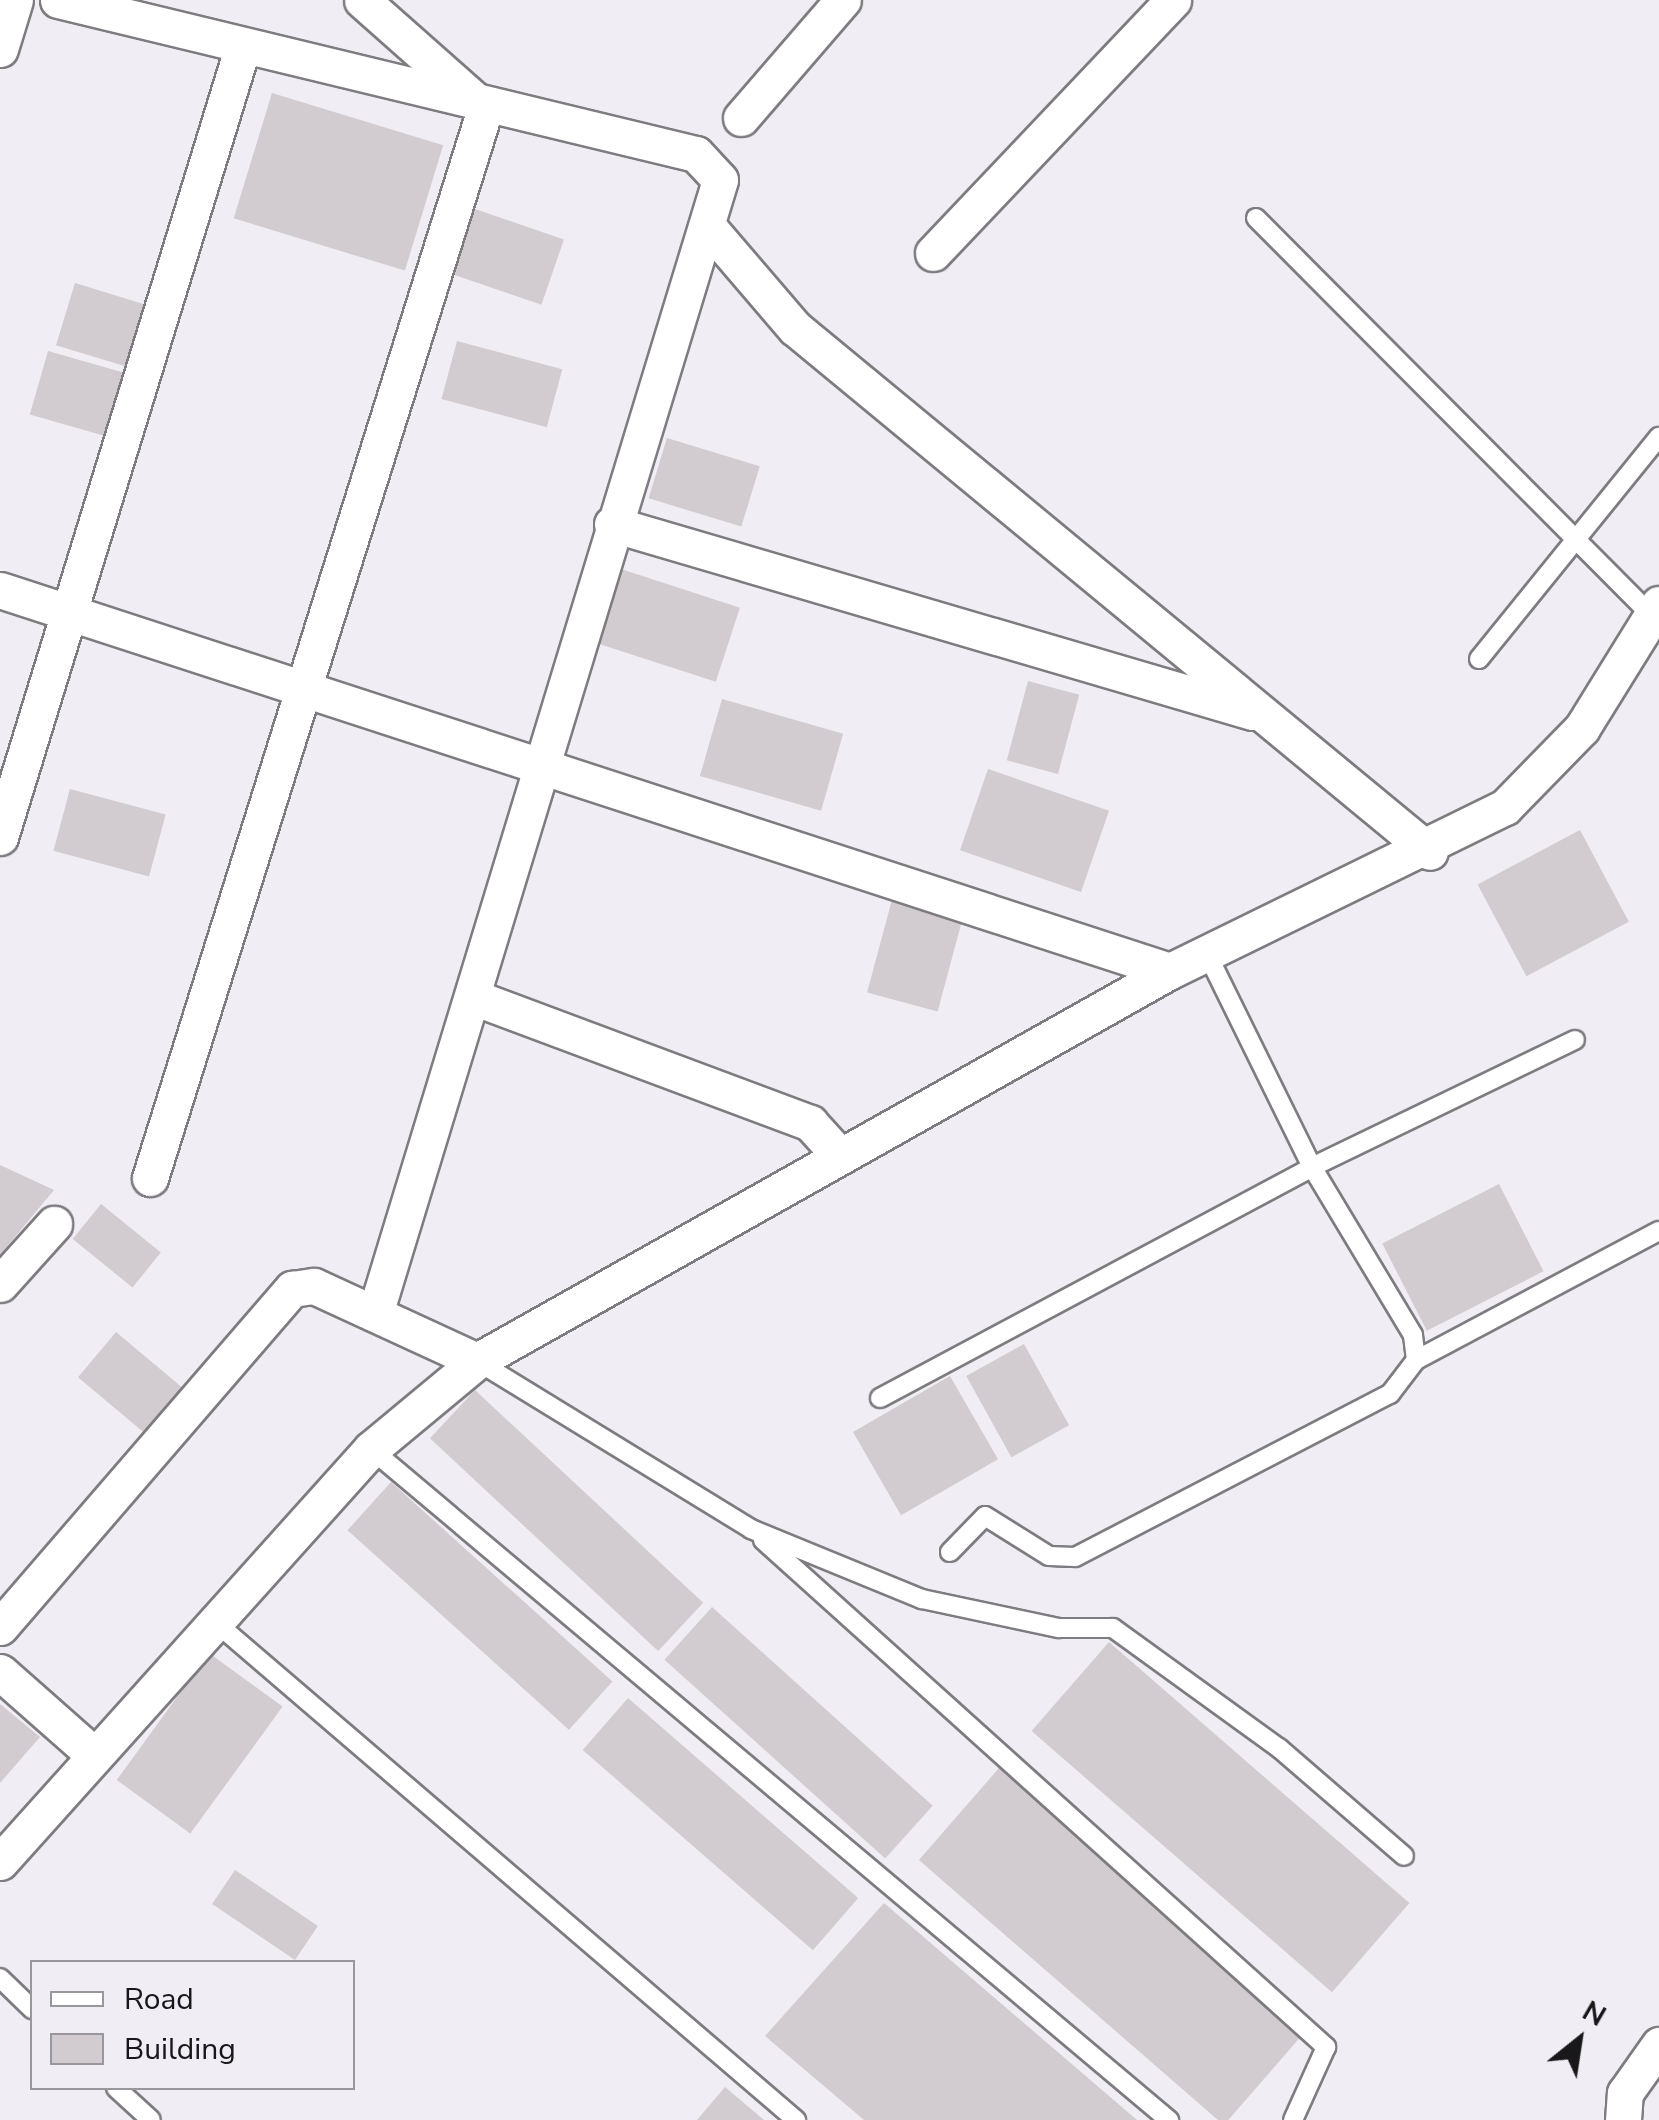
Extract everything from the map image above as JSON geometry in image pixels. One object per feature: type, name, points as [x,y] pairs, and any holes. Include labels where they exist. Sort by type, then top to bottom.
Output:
[{"type":"street","points":[[0,49],[14,0]]},
{"type":"street","points":[[58,0],[485,109],[696,154],[720,180],[710,229],[612,524],[544,767],[375,1314]]},
{"type":"street","points":[[362,0],[485,109]]},
{"type":"street","points":[[740,118],[842,0]]},
{"type":"street","points":[[933,253],[1172,0]]},
{"type":"street","points":[[0,837],[74,615],[242,49]]},
{"type":"street","points":[[150,1178],[310,689],[485,109]]},
{"type":"street","points":[[710,229],[795,328],[1430,852]]},
{"type":"street","points":[[612,524],[1267,716]]},
{"type":"street","points":[[0,590],[1170,971]]},
{"type":"street","points":[[0,1862],[92,1753],[371,1448],[477,1361],[1170,971],[1430,852],[1505,807],[1582,728],[1656,610]]},
{"type":"street","points":[[473,997],[810,1122],[840,1156]]},
{"type":"street","points":[[0,1284],[54,1224]]},
{"type":"street","points":[[0,1627],[277,1297],[314,1286],[477,1361]]},
{"type":"street","points":[[0,1672],[92,1753]]},
{"type":"street","points":[[1624,2120],[1625,2093],[1659,2045]]},
{"type":"lane","points":[[1256,218],[1576,540],[1656,610]]},
{"type":"lane","points":[[1480,660],[1659,437]]},
{"type":"lane","points":[[1207,954],[1312,1167],[1413,1335],[1416,1360]]},
{"type":"lane","points":[[880,1398],[1312,1167],[1574,1040]]},
{"type":"lane","points":[[950,1552],[985,1516],[1048,1556],[1075,1557],[1390,1394],[1416,1360],[1659,1230]]},
{"type":"lane","points":[[477,1361],[751,1530],[922,1600],[1059,1628],[1113,1628],[1280,1748],[1404,1856]]},
{"type":"lane","points":[[371,1448],[1169,2120]]},
{"type":"lane","points":[[751,1530],[1326,2047],[1293,2120]]},
{"type":"lane","points":[[214,1620],[796,2120]]},
{"type":"lane","points":[[0,1978],[30,2007]]},
{"type":"lane","points":[[118,2090],[151,2120]]},
{"type":"building","points":[[272,93],[443,145],[405,271],[234,218]]},
{"type":"building","points":[[475,209],[564,240],[541,305],[453,274]]},
{"type":"building","points":[[75,283],[152,307],[133,369],[56,345]]},
{"type":"building","points":[[457,341],[562,369],[547,427],[441,399]]},
{"type":"building","points":[[48,351],[135,376],[117,440],[30,414]]},
{"type":"building","points":[[667,438],[760,466],[741,527],[649,498]]},
{"type":"building","points":[[621,569],[740,608],[716,682],[597,643]]},
{"type":"building","points":[[1028,681],[1079,695],[1058,774],[1007,760]]},
{"type":"building","points":[[722,699],[843,734],[821,811],[700,776]]},
{"type":"building","points":[[988,769],[1109,811],[1081,892],[960,850]]},
{"type":"building","points":[[70,789],[166,815],[149,876],[53,851]]},
{"type":"building","points":[[1580,830],[1629,922],[1526,976],[1478,884]]},
{"type":"building","points":[[893,896],[964,915],[938,1011],[867,993]]},
{"type":"building","points":[[0,1165],[54,1190],[0,1255]]},
{"type":"building","points":[[1499,1184],[1543,1271],[1427,1331],[1382,1243]]},
{"type":"building","points":[[101,1204],[161,1252],[133,1287],[73,1239]]},
{"type":"building","points":[[116,1332],[182,1387],[144,1432],[78,1377]]},
{"type":"building","points":[[1024,1344],[1069,1425],[1011,1457],[966,1376]]},
{"type":"building","points":[[950,1376],[998,1459],[901,1515],[853,1432]]},
{"type":"building","points":[[475,1390],[703,1603],[658,1651],[430,1438]]},
{"type":"building","points":[[391,1482],[612,1681],[569,1730],[348,1530]]},
{"type":"building","points":[[712,1607],[933,1806],[885,1858],[664,1660]]},
{"type":"building","points":[[1109,1642],[1409,1903],[1332,1992],[1032,1731]]},
{"type":"building","points":[[209,1653],[283,1706],[190,1834],[117,1780]]},
{"type":"building","points":[[628,1698],[858,1898],[813,1950],[583,1750]]},
{"type":"building","points":[[0,1704],[40,1737],[0,1783]]},
{"type":"building","points":[[999,1768],[1304,2033],[1228,2120],[1218,2120],[919,1860]]},
{"type":"building","points":[[235,1870],[318,1926],[295,1960],[212,1904]]},
{"type":"building","points":[[884,1903],[1137,2120],[864,2120],[765,2036]]},
{"type":"building","points":[[725,2087],[764,2120],[697,2120]]}]
